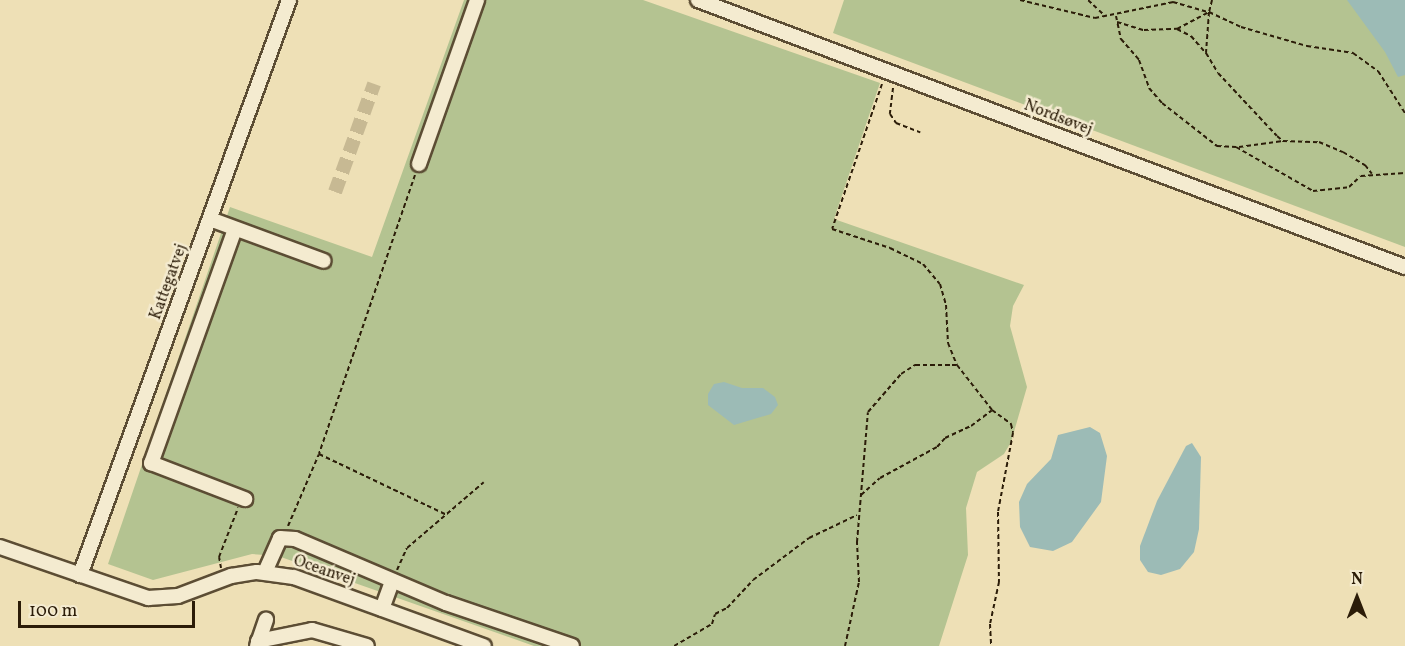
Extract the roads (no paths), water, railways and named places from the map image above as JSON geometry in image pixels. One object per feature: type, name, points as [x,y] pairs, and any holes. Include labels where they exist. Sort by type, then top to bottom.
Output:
[{"type":"street","name":"Kattegatvej","points":[[80,575],[290,0]]},
{"type":"street","points":[[419,164],[477,0]]},
{"type":"street","name":"Nordsøvej","points":[[698,0],[1405,267]]},
{"type":"street","points":[[210,219],[324,261]]},
{"type":"street","points":[[235,229],[151,463],[244,498]]},
{"type":"street","points":[[265,573],[274,547],[285,537],[392,581],[572,646]]},
{"type":"street","name":"Oceanvej","points":[[0,547],[148,598],[178,596],[224,579],[265,573],[294,577],[484,646]]},
{"type":"street","points":[[382,609],[392,581]]},
{"type":"street","points":[[257,644],[266,620]]},
{"type":"street","points":[[257,644],[312,630],[367,646]]},
{"type":"water","points":[[1347,0],[1405,0],[1405,75],[1398,77],[1385,52]]},
{"type":"water","points":[[724,382],[742,388],[763,388],[775,397],[778,405],[771,414],[734,425],[708,405],[708,394],[714,384]]},
{"type":"water","points":[[1090,427],[1100,433],[1107,456],[1101,502],[1072,542],[1053,551],[1030,547],[1020,527],[1019,502],[1027,484],[1051,459],[1058,435]]},
{"type":"water","points":[[1192,443],[1201,457],[1199,529],[1194,552],[1180,569],[1161,575],[1148,572],[1140,560],[1140,546],[1157,501],[1186,446]]},
{"type":"tunnel","points":[[335,192],[374,84]]}]
